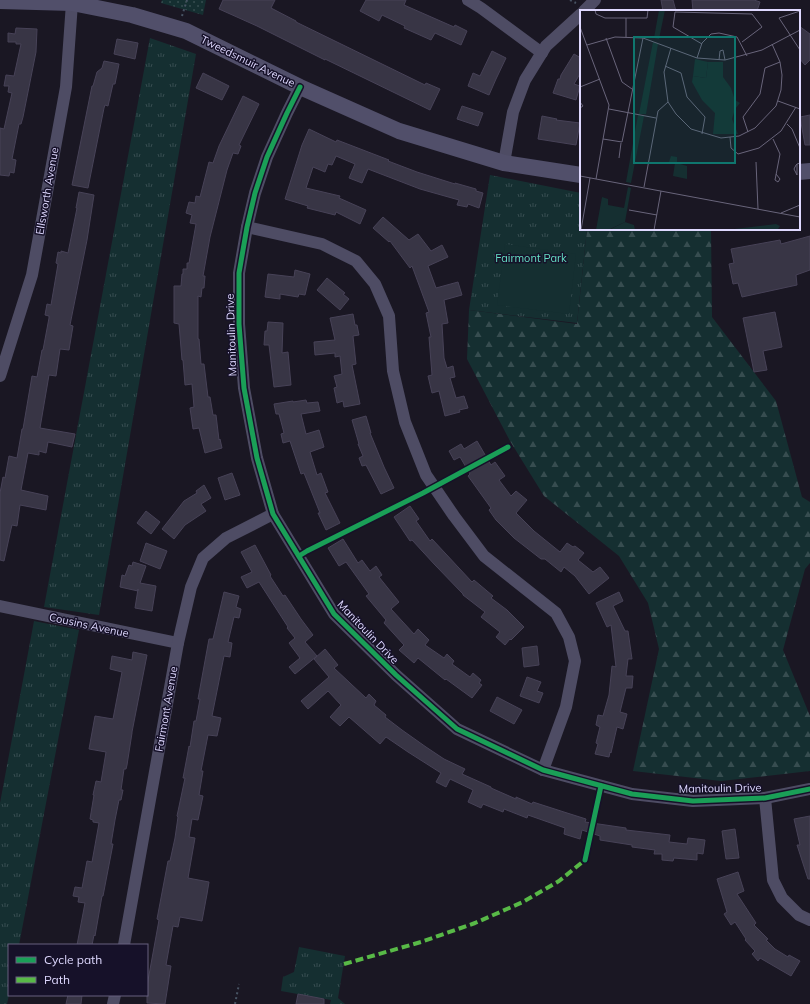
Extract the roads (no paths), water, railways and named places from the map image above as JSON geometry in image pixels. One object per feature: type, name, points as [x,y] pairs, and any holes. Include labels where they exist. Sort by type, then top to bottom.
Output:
[{"type":"street","points":[[468,0],[542,53]]},
{"type":"street","points":[[585,10],[595,0]]},
{"type":"street","name":"Tweedsmuir Avenue","points":[[0,1],[72,3],[132,15],[186,31],[300,87],[398,131],[504,163],[580,175]]},
{"type":"street","name":"Ellsworth Avenue","points":[[0,376],[32,275],[66,87],[72,3]]},
{"type":"street","points":[[504,163],[514,112],[525,80],[546,46],[580,15]]},
{"type":"street","name":"Manitoulin Drive","points":[[300,87],[267,157],[255,193],[239,273],[239,324],[244,388],[257,458],[273,514],[334,614],[396,675],[457,729],[543,770],[632,794],[693,800],[765,798],[810,789]]},
{"type":"street","points":[[800,172],[810,170]]},
{"type":"street","points":[[247,227],[322,244],[356,261],[376,284],[389,316],[393,371],[405,422],[426,475],[484,556],[556,613],[569,637],[575,662],[566,707],[543,770]]},
{"type":"street","name":"Fairmont Avenue","points":[[124,944],[178,643],[191,587],[203,558],[226,538],[273,514]]},
{"type":"street","name":"Cousins Avenue","points":[[0,606],[178,643]]},
{"type":"street","points":[[765,798],[773,880],[782,898],[799,915],[810,920]]},
{"type":"park label","name":"Fairmont Park","points":[[531,258]]}]
